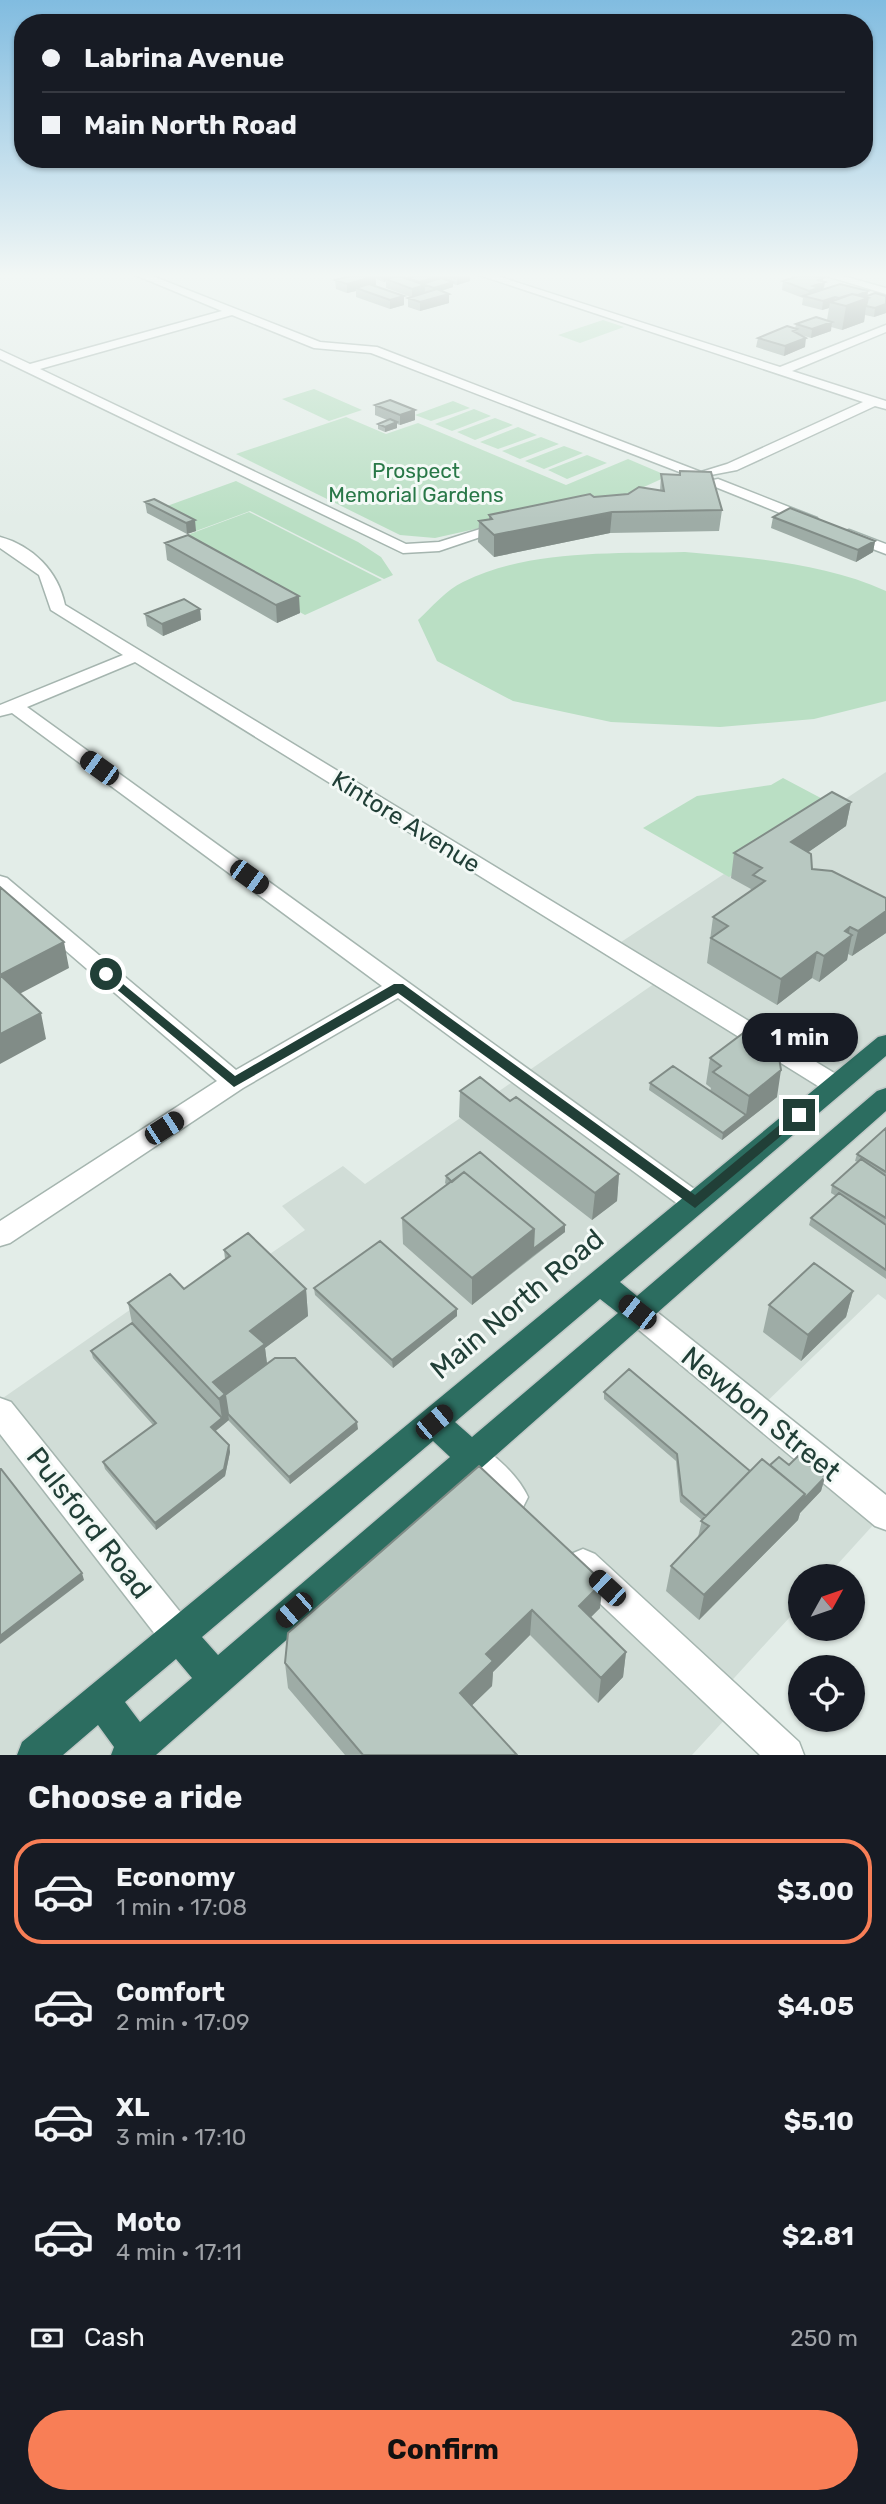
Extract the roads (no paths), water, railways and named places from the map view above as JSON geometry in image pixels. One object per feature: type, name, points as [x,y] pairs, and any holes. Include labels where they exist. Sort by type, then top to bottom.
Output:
[{"type":"highway","name":"Main North Road","points":[[34,1755],[886,1043]]},
{"type":"highway","points":[[101,1699],[136,1753],[215,1678],[886,1097]]},
{"type":"highway","points":[[599,1282],[637,1312]]},
{"type":"highway","points":[[434,1422],[472,1457]]},
{"type":"highway","points":[[177,1635],[215,1678]]},
{"type":"street","points":[[2,356],[33,367],[380,534],[403,548],[419,550],[503,528]]},
{"type":"street","points":[[33,367],[74,356]]},
{"type":"street","points":[[388,356],[651,458],[697,482],[749,496],[886,550]]},
{"type":"street","points":[[734,356],[880,403]]},
{"type":"street","points":[[781,371],[818,356]]},
{"type":"street","points":[[697,482],[880,403]]},
{"type":"street","name":"Kintore Avenue","points":[[0,542],[47,570],[55,587],[57,607],[835,1086]]},
{"type":"street","points":[[7,708],[135,656]]},
{"type":"street","points":[[7,708],[399,987],[695,1203]]},
{"type":"street","points":[[0,883],[234,1083]]},
{"type":"street","points":[[0,1235],[234,1083],[399,987]]},
{"type":"street","name":"Newbon Street","points":[[637,1312],[886,1515]]},
{"type":"street","name":"Pulsford Road","points":[[0,1411],[177,1635]]},
{"type":"street","points":[[472,1457],[530,1514]]},
{"type":"street","points":[[558,1541],[786,1755]]},
{"type":"park label","name":"Prospect Memorial Gardens","points":[[416,482]]}]
